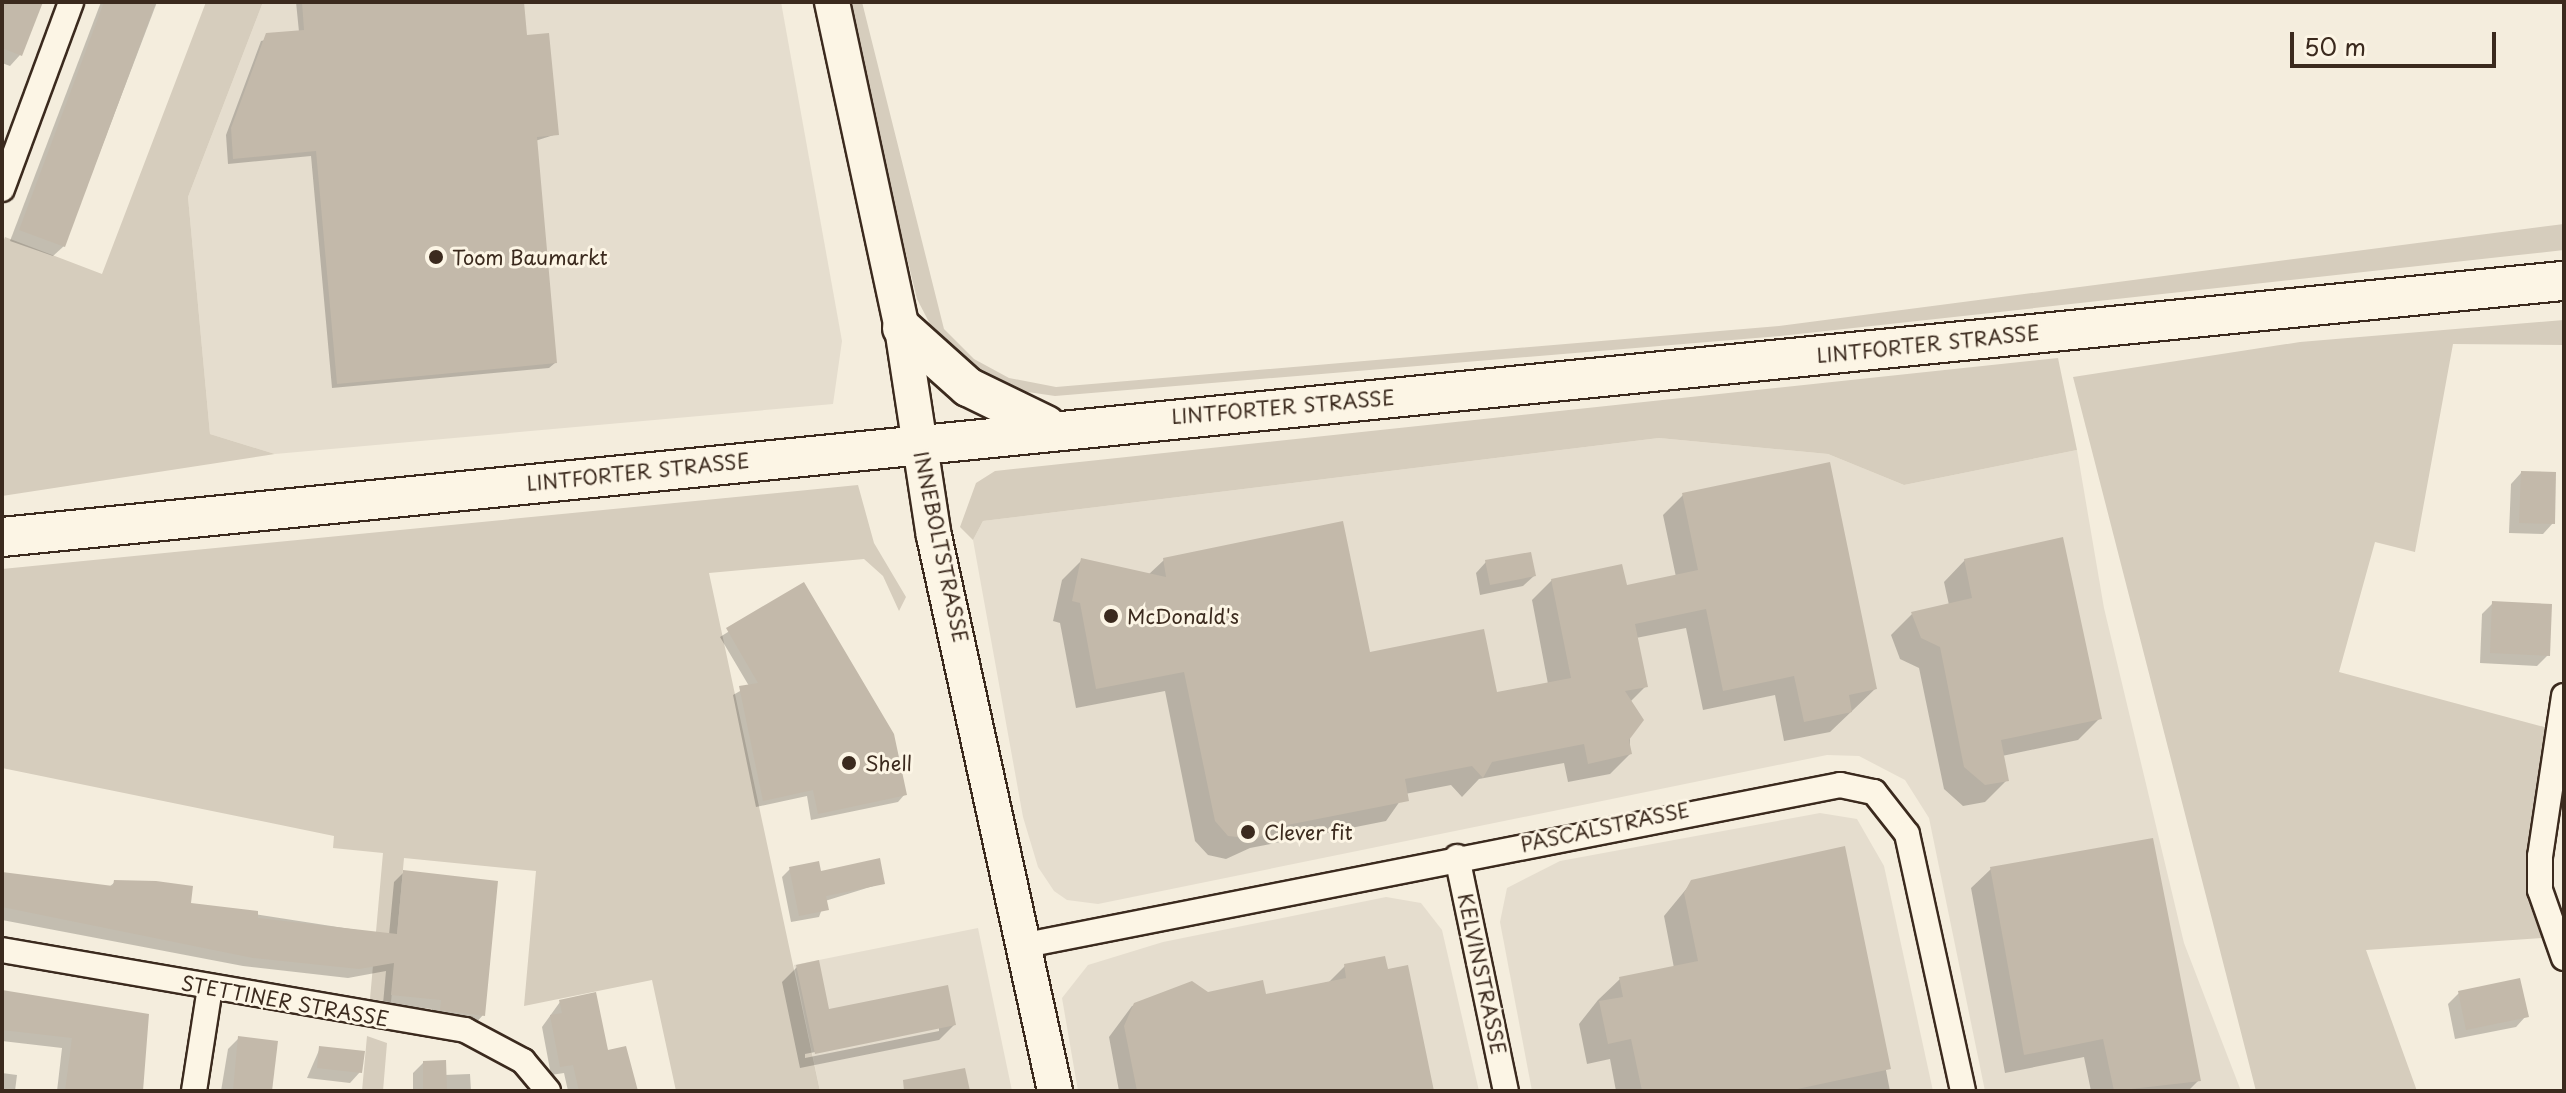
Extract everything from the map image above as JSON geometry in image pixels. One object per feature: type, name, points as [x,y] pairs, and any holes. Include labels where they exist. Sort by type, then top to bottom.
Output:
[{"type":"main road","name":"LINTFORTER STRASSE","points":[[2,537],[1052,427],[2564,281]]},
{"type":"main road","points":[[902,328],[968,387],[1052,427]]},
{"type":"street","points":[[2,189],[71,2]]},
{"type":"street","name":"INNEBOLTSTRASSE","points":[[832,2],[902,328],[919,442],[1055,1091]]},
{"type":"street","points":[[2564,696],[2540,856],[2540,890],[2564,958]]},
{"type":"street","name":"PASCALSTRASSE","points":[[1026,945],[1807,786],[1874,792],[1907,834],[1963,1091]]},
{"type":"street","name":"KELVINSTRASSE","points":[[1457,857],[1506,1091]]},
{"type":"street","name":"STETTINER STRASSE","points":[[2,950],[465,1030],[523,1061],[548,1091]]},
{"type":"street","points":[[194,1091],[210,988]]},
{"type":"shaded area","points":[[206,2],[263,2],[188,197],[210,434],[275,454],[2,496],[2,245],[5,237],[102,274]]},
{"type":"shaded area","points":[[263,2],[781,2],[842,341],[833,404],[275,454],[210,434],[188,197]]},
{"type":"shaded area","points":[[845,2],[862,2],[944,329],[974,359],[1009,378],[1056,387],[1779,326],[2564,224],[2564,250],[1780,336],[1055,396],[1008,389],[945,350],[931,326],[917,299]]},
{"type":"shaded area","points":[[2564,320],[2564,345],[2453,344],[2415,552],[2375,542],[2339,672],[2548,728],[2527,857],[2527,898],[2542,938],[2366,950],[2417,1091],[2256,1091],[2073,377],[2300,342]]},
{"type":"shaded area","points":[[2058,358],[2077,450],[1904,485],[1828,454],[1659,438],[983,521],[973,540],[960,527],[976,483],[995,471]]},
{"type":"shaded area","points":[[1659,438],[1828,454],[1904,485],[2077,450],[2104,608],[2184,943],[2241,1091],[1985,1091],[1929,818],[1905,780],[1859,756],[1827,755],[1098,904],[1067,900],[1054,891],[1038,867],[1023,817],[973,540],[983,521]]},
{"type":"shaded area","points":[[858,485],[874,543],[906,597],[899,611],[883,576],[864,559],[709,573],[820,1091],[676,1091],[652,980],[524,1006],[536,871],[404,858],[391,1002],[370,999],[383,853],[333,848],[334,836],[2,768],[2,569]]},
{"type":"shaded area","points":[[1820,813],[1857,819],[1884,866],[1933,1091],[1532,1091],[1500,922],[1507,888],[1560,861]]},
{"type":"shaded area","points":[[1386,897],[1421,903],[1442,930],[1479,1091],[1078,1091],[1062,998],[1088,965],[1163,942]]},
{"type":"shaded area","points":[[978,928],[1012,1091],[820,1091],[794,965]]},
{"type":"shaded area","points":[[367,1036],[387,1043],[383,1091],[362,1091]]},
{"type":"building","points":[[2,2],[43,2],[22,56],[2,48]]},
{"type":"building","points":[[104,2],[156,2],[65,247],[19,230]]},
{"type":"building","name":"Toom Baumarkt","points":[[302,2],[524,2],[527,35],[549,33],[559,135],[537,137],[557,363],[337,384],[316,151],[233,159],[231,128],[266,33],[304,30]]},
{"type":"building","points":[[1830,462],[1877,689],[1849,695],[1852,712],[1804,722],[1794,676],[1723,691],[1706,609],[1635,624],[1648,687],[1625,691],[1644,720],[1629,740],[1632,754],[1588,764],[1584,744],[1492,762],[1483,778],[1472,766],[1405,779],[1409,801],[1272,828],[1257,839],[1228,836],[1215,821],[1184,672],[1096,689],[1080,603],[1072,601],[1081,558],[1166,577],[1163,558],[1343,521],[1370,652],[1484,629],[1497,692],[1571,678],[1551,579],[1622,564],[1627,585],[1698,570],[1682,493]]},
{"type":"building","points":[[2521,471],[2556,472],[2555,524],[2519,523]]},
{"type":"building","points":[[2063,537],[2102,719],[2001,740],[2009,781],[1985,785],[1964,767],[1940,647],[1921,638],[1911,612],[1972,598],[1964,559]]},
{"type":"building","points":[[1531,552],[1536,576],[1490,585],[1485,560]]},
{"type":"building","points":[[804,582],[894,734],[907,795],[818,814],[813,790],[763,801],[739,686],[758,683],[726,628]]},
{"type":"building","points":[[2492,601],[2552,604],[2550,656],[2490,653]]},
{"type":"building","points":[[2153,838],[2201,1081],[2114,1091],[2103,1039],[2024,1055],[1990,867]]},
{"type":"building","points":[[1845,846],[1891,1069],[1788,1091],[1642,1091],[1631,1039],[1608,1044],[1599,1001],[1623,997],[1619,977],[1698,961],[1684,893],[1691,880]]},
{"type":"building","points":[[880,858],[885,884],[826,896],[829,910],[799,916],[789,867],[819,861],[821,871]]},
{"type":"building","points":[[403,870],[498,881],[485,1016],[440,1010],[441,1000],[391,995],[394,963],[359,969],[253,958],[2,907],[2,872],[113,886],[114,880],[156,881],[193,886],[191,903],[258,911],[258,918],[397,934]]},
{"type":"building","points":[[1385,956],[1388,969],[1408,965],[1434,1091],[1137,1091],[1124,1026],[1134,1003],[1192,981],[1208,992],[1263,980],[1266,994],[1346,978],[1344,964]]},
{"type":"building","points":[[819,960],[829,1009],[948,985],[956,1025],[815,1054],[796,965]]},
{"type":"building","points":[[2520,978],[2529,1017],[2466,1030],[2458,991]]},
{"type":"building","points":[[2,990],[149,1014],[143,1091],[65,1091],[72,1038],[2,1030]]},
{"type":"building","points":[[596,992],[608,1050],[626,1046],[638,1091],[579,1091],[573,1065],[560,1067],[550,1015],[562,1013],[559,1000]]},
{"type":"building","points":[[238,1036],[278,1041],[272,1091],[233,1091]]},
{"type":"building","points":[[319,1046],[365,1051],[362,1073],[317,1068]]},
{"type":"building","points":[[446,1060],[447,1091],[423,1091],[423,1061]]},
{"type":"building","points":[[965,1068],[970,1091],[904,1091],[903,1080]]},
{"type":"place","name":"Toom Baumarkt","points":[[436,257]]},
{"type":"place","name":"McDonald's","points":[[1111,616]]},
{"type":"place","name":"Shell","points":[[849,763]]},
{"type":"place","name":"Clever fit","points":[[1248,832]]}]
